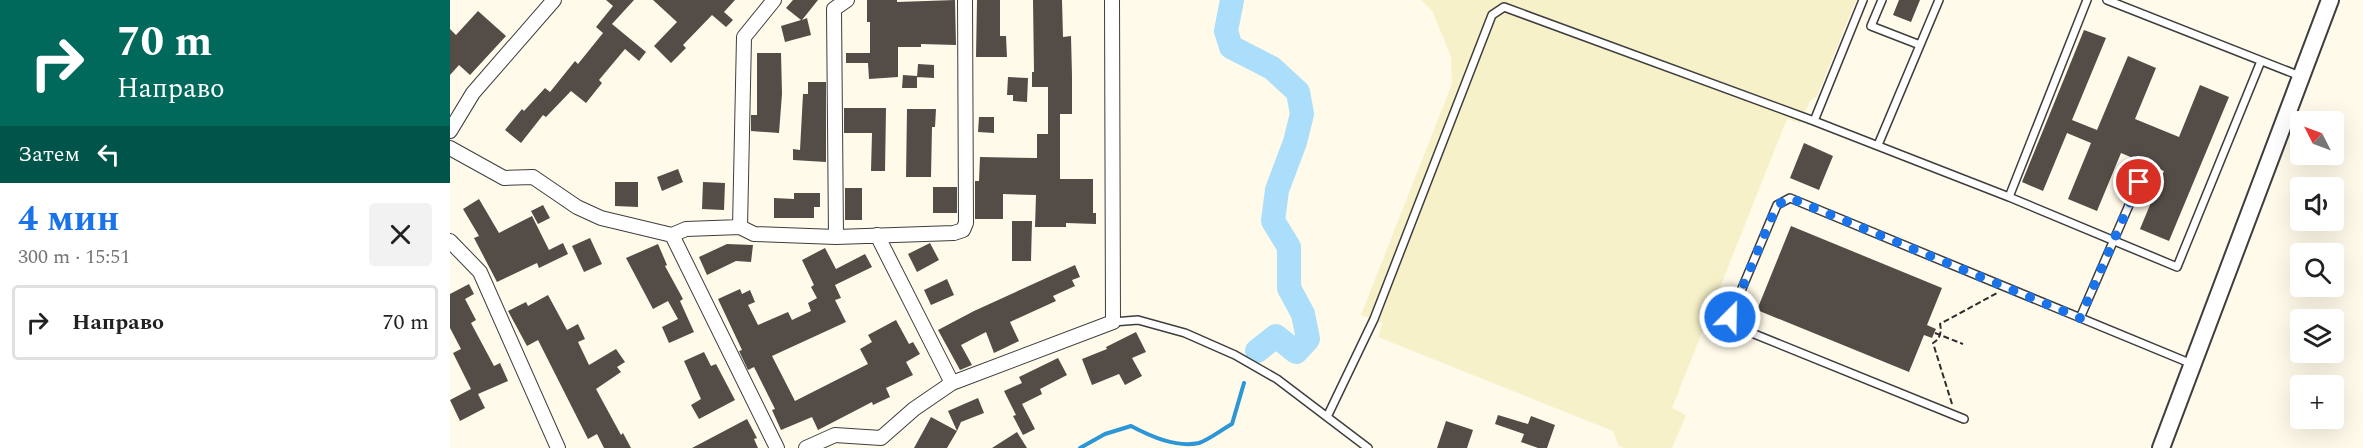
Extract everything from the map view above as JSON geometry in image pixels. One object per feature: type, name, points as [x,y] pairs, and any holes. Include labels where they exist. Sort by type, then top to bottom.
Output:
[{"type":"street","points":[[450,131],[473,93],[554,0]]},
{"type":"street","points":[[740,227],[744,37],[774,0]]},
{"type":"street","points":[[836,237],[834,9],[847,0]]},
{"type":"street","points":[[450,148],[504,178],[532,177],[577,207],[601,218],[672,235],[686,229],[740,227],[754,234],[836,237],[954,233],[963,230],[966,223],[965,0]]},
{"type":"street","points":[[806,448],[835,435],[880,443],[914,410],[952,383],[1113,322],[1112,0]]},
{"type":"street","points":[[2161,448],[2330,0]]},
{"type":"street","points":[[672,235],[777,448]]},
{"type":"street","points":[[877,235],[952,383]]},
{"type":"street","points":[[450,241],[480,272],[558,448]]},
{"type":"lane","points":[[1814,121],[1863,0]]},
{"type":"lane","points":[[1882,0],[1871,26],[1920,45]]},
{"type":"lane","points":[[1878,145],[1939,0]]},
{"type":"lane","points":[[2009,197],[2087,0]]},
{"type":"lane","points":[[2107,0],[2302,77]]},
{"type":"lane","points":[[1327,417],[1374,319],[1492,15],[1506,4],[1878,145],[2177,267],[2262,61]]},
{"type":"lane","points":[[2080,318],[2139,182]]},
{"type":"lane","points":[[1964,419],[1737,327],[1730,317],[1777,205],[1790,198],[2193,365]]},
{"type":"lane","points":[[1113,322],[1138,320],[1185,333],[1235,356],[1277,379],[1368,448]]},
{"type":"path","points":[[1956,416],[1933,344],[1938,340],[1940,324],[2007,288]]},
{"type":"path","points":[[1935,333],[1963,344]]},
{"type":"shaded area","points":[[1421,0],[1856,0],[1817,96],[1810,101],[1800,123],[1787,119],[1672,408],[1686,415],[1672,448],[1619,446],[1613,431],[1378,337],[1383,323],[1361,315],[1452,84],[1451,57],[1433,12]]},
{"type":"building","points":[[606,0],[634,0],[612,24],[646,52],[639,61],[625,49],[599,80],[602,83],[586,103],[571,91],[546,117],[543,115],[521,143],[505,130],[522,109],[524,111],[545,88],[550,92],[575,61],[578,64],[603,33],[596,27],[613,6]]},
{"type":"building","points":[[653,0],[735,0],[724,12],[733,20],[726,27],[712,15],[683,45],[686,48],[671,63],[654,46],[677,22]]},
{"type":"building","points":[[793,0],[818,0],[802,20],[807,18],[811,35],[785,42],[781,26],[801,20],[786,8]]},
{"type":"building","points":[[867,0],[897,0],[897,2],[955,0],[956,45],[921,44],[921,47],[898,47],[898,77],[869,79],[868,63],[846,63],[846,53],[870,53]]},
{"type":"building","points":[[977,0],[1000,0],[1000,36],[1006,36],[1007,57],[976,57]]},
{"type":"building","points":[[1033,0],[1062,0],[1063,37],[1071,36],[1072,114],[1060,114],[1060,179],[1093,179],[1093,213],[1096,213],[1096,224],[1066,223],[1066,227],[1035,227],[1036,195],[1003,194],[1003,219],[975,219],[975,181],[979,181],[980,157],[1037,158],[1037,134],[1048,134],[1048,87],[1032,87],[1032,72],[1034,72]]},
{"type":"building","points":[[1899,0],[1920,0],[1911,22],[1893,15]]},
{"type":"building","points":[[478,11],[506,36],[470,75],[459,65],[450,75],[450,29],[456,35]]},
{"type":"building","points":[[2084,30],[2106,38],[2072,120],[2097,130],[2128,56],[2156,68],[2135,119],[2179,137],[2200,85],[2229,97],[2169,241],[2140,229],[2164,171],[2121,153],[2097,211],[2068,199],[2091,143],[2067,133],[2043,191],[2022,182]]},
{"type":"building","points":[[757,53],[781,53],[782,94],[779,133],[751,131],[751,115],[757,115]]},
{"type":"building","points":[[918,64],[934,65],[934,78],[917,77]]},
{"type":"building","points":[[903,75],[917,76],[917,88],[902,88]]},
{"type":"building","points":[[1008,77],[1028,78],[1027,102],[1013,101],[1013,95],[1007,95]]},
{"type":"building","points":[[808,82],[826,82],[826,162],[793,160],[793,149],[800,150],[803,94],[808,94]]},
{"type":"building","points":[[844,108],[886,108],[885,171],[871,171],[872,133],[844,133]]},
{"type":"building","points":[[907,109],[936,109],[935,127],[932,127],[931,177],[906,177]]},
{"type":"building","points":[[979,117],[994,117],[994,133],[978,132]]},
{"type":"building","points":[[1804,143],[1833,156],[1819,190],[1790,178]]},
{"type":"building","points":[[678,169],[683,182],[662,191],[657,177]]},
{"type":"building","points":[[615,182],[638,182],[638,207],[615,206]]},
{"type":"building","points":[[703,182],[725,183],[724,210],[702,209]]},
{"type":"building","points":[[933,187],[957,187],[957,213],[933,213]]},
{"type":"building","points":[[845,188],[862,188],[862,220],[845,220]]},
{"type":"building","points":[[794,193],[820,193],[820,207],[814,207],[814,218],[774,218],[774,198],[794,199]]},
{"type":"building","points":[[479,199],[499,233],[532,216],[549,250],[563,243],[568,254],[539,268],[537,263],[497,282],[474,238],[479,236],[463,209]]},
{"type":"building","points":[[543,205],[550,218],[538,224],[531,211]]},
{"type":"building","points":[[1012,221],[1032,221],[1031,261],[1012,261]]},
{"type":"building","points":[[1791,226],[1942,288],[1927,325],[1936,329],[1932,338],[1924,335],[1909,372],[1757,310]]},
{"type":"building","points":[[590,238],[602,264],[584,272],[572,246]]},
{"type":"building","points":[[930,243],[939,260],[917,272],[908,254]]},
{"type":"building","points":[[658,244],[667,265],[665,266],[683,299],[680,301],[694,332],[669,343],[662,327],[678,319],[668,301],[653,309],[626,258]]},
{"type":"building","points":[[727,244],[753,245],[751,262],[736,261],[707,275],[699,257]]},
{"type":"building","points":[[825,248],[836,269],[865,254],[872,267],[835,285],[841,298],[835,300],[846,322],[772,356],[795,401],[868,364],[860,349],[872,342],[868,335],[896,320],[909,344],[913,342],[920,354],[906,362],[913,375],[886,388],[890,397],[873,405],[872,402],[818,430],[812,417],[781,430],[772,410],[775,409],[754,367],[748,370],[739,351],[742,350],[718,299],[740,289],[742,294],[750,290],[755,302],[748,305],[758,325],[788,312],[792,320],[811,311],[808,303],[817,298],[811,287],[814,285],[802,260]]},
{"type":"building","points":[[1075,265],[1080,277],[1072,280],[1075,286],[1053,296],[1056,301],[1010,322],[1019,341],[994,353],[986,332],[961,345],[972,365],[960,370],[938,330]]},
{"type":"building","points":[[947,279],[954,295],[931,305],[924,290]]},
{"type":"building","points":[[469,284],[474,294],[465,299],[476,320],[471,323],[494,366],[500,363],[508,381],[478,394],[485,408],[460,421],[450,400],[471,389],[453,353],[461,349],[450,328],[450,294]]},
{"type":"building","points":[[548,295],[567,330],[578,324],[585,339],[578,342],[589,365],[616,349],[625,362],[617,367],[621,372],[596,389],[621,435],[623,433],[631,448],[604,448],[597,434],[588,439],[538,340],[527,346],[508,311],[526,302],[528,306]]},
{"type":"building","points":[[1136,332],[1146,352],[1132,358],[1142,376],[1125,385],[1119,374],[1092,385],[1082,359],[1107,349],[1106,347]]},
{"type":"building","points":[[704,352],[711,366],[716,364],[735,400],[699,419],[691,405],[701,399],[684,361]]},
{"type":"building","points":[[1058,358],[1067,375],[1040,389],[1042,394],[1022,404],[1035,429],[1023,435],[1004,391],[1022,383],[1019,377]]},
{"type":"building","points":[[978,398],[984,413],[961,422],[957,431],[948,411]]},
{"type":"building","points":[[1498,415],[1528,424],[1531,416],[1555,425],[1547,448],[1538,448],[1521,442],[1524,434],[1495,424]]},
{"type":"building","points":[[931,417],[957,431],[947,448],[914,448]]},
{"type":"building","points":[[747,419],[757,438],[754,439],[758,448],[692,448]]},
{"type":"building","points":[[1446,421],[1473,430],[1467,448],[1437,448]]},
{"type":"building","points":[[1017,432],[1027,448],[992,448]]},
{"type":"waterway","points":[[1232,0],[1226,31],[1231,47],[1272,68],[1298,92],[1302,114],[1295,142],[1277,190],[1273,221],[1289,247],[1289,288],[1303,314],[1308,339],[1296,352],[1276,336],[1257,351]]},
{"type":"waterway","points":[[1080,448],[1105,434],[1131,426],[1172,442],[1199,443],[1232,424],[1244,383]]},
{"type":"route","points":[[1730,317],[1777,205],[1790,198],[2080,318],[2139,182]]}]
